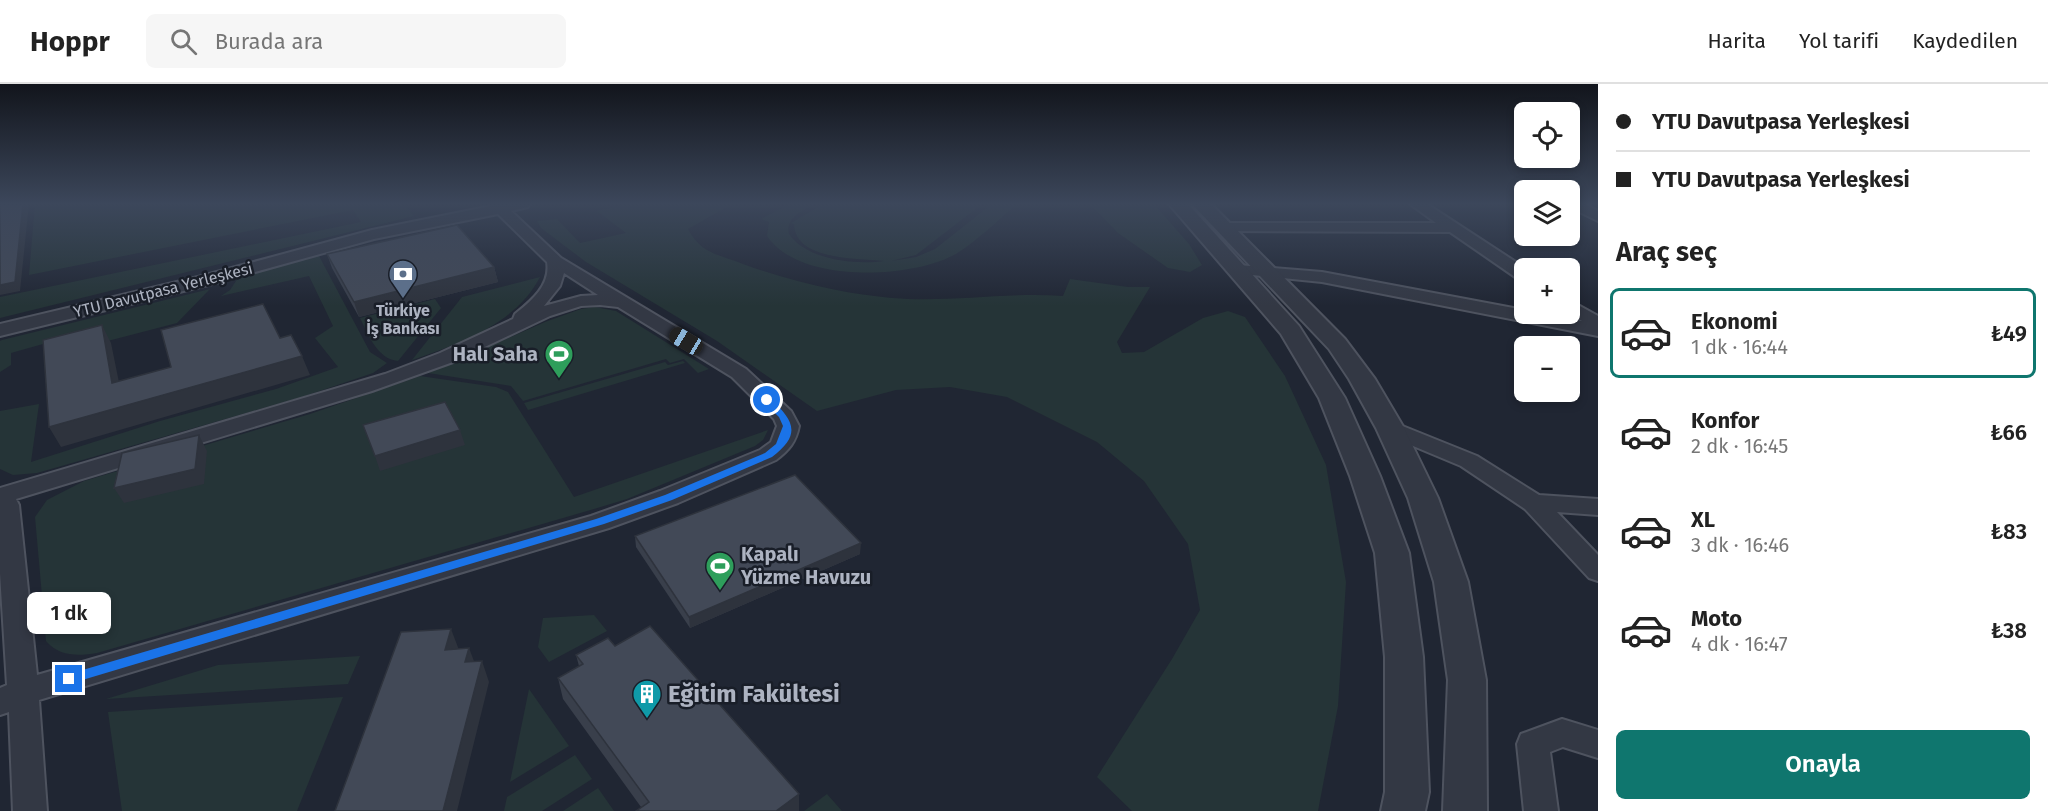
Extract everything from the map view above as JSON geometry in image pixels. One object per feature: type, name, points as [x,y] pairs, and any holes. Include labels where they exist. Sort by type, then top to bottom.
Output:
[{"type":"street","name":"YTU Davutpasa Yerleşkesi","points":[[0,322],[202,274],[337,238]]},
{"type":"street","name":"YTU Davutpasa Yerleşkesi","points":[[0,330],[206,280],[361,238]]},
{"type":"street","points":[[12,697],[635,511],[768,455],[780,446],[786,436],[788,426],[783,416],[739,373],[555,261],[534,238]]},
{"type":"street","points":[[1216,238],[1337,344],[1362,379],[1396,440],[1423,498],[1453,592],[1467,680],[1465,811]]},
{"type":"street","points":[[1231,238],[1332,398],[1365,476],[1392,553],[1404,657],[1407,792],[1403,811]]},
{"type":"street","points":[[1469,238],[1514,268]]},
{"type":"street","points":[[471,347],[516,322],[534,307],[553,281],[556,273],[555,261]]},
{"type":"street","points":[[1252,270],[1333,279],[1598,330]]},
{"type":"street","points":[[535,317],[588,281]]},
{"type":"street","points":[[30,811],[12,697],[3,507],[94,467],[306,405],[426,365],[535,317],[576,302],[615,301],[628,306]]},
{"type":"street","points":[[1580,312],[1598,324]]},
{"type":"street","points":[[1396,440],[1468,462],[1534,503],[1598,571]]},
{"type":"street","points":[[1534,503],[1598,507]]},
{"type":"street","points":[[1541,811],[1533,744],[1563,733],[1598,744]]},
{"type":"shaded area","points":[[32,238],[214,238],[29,275]]},
{"type":"shaded area","points":[[284,238],[325,238],[0,318],[0,297]]},
{"type":"shaded area","points":[[554,238],[575,238],[580,243],[603,238],[694,238],[699,244],[718,255],[783,277],[824,288],[908,299],[1063,296],[1070,279],[1128,287],[1150,287],[1117,342],[1122,353],[1144,352],[1203,318],[1228,311],[1245,317],[1285,376],[1326,465],[1346,582],[1338,706],[1318,811],[1132,811],[1097,777],[1172,659],[1200,610],[1188,544],[1144,481],[1097,442],[1007,397],[950,387],[896,390],[817,411],[717,341],[586,262]]},
{"type":"shaded area","points":[[769,238],[792,238],[807,250],[832,259],[872,262],[884,261],[830,255],[805,245],[799,238],[938,238],[916,255],[891,261],[916,257],[935,249],[949,238],[978,238],[960,252],[932,264],[882,272],[827,269],[803,262],[782,251]]},
{"type":"shaded area","points":[[1125,238],[1184,238],[1202,265],[1190,272],[1168,268]]},
{"type":"shaded area","points":[[318,254],[370,352],[387,363],[373,373],[302,397],[37,473],[13,475],[0,469],[0,411],[39,404],[31,462],[160,421],[276,389],[338,367],[315,338],[333,326],[309,276],[221,296],[230,290],[240,275]]},
{"type":"shaded area","points":[[540,277],[530,293],[501,320],[467,339],[412,360],[462,297]]},
{"type":"shaded area","points":[[210,289],[177,323],[46,357],[43,344],[11,353],[11,365],[0,372],[0,341],[2,340]]},
{"type":"shaded area","points":[[435,299],[441,308],[398,361],[384,356],[379,351],[360,318]]},
{"type":"shaded area","points":[[595,307],[616,311],[709,369],[698,373],[684,359],[670,363],[666,359],[523,401],[511,386],[428,373],[545,322],[581,309]]},
{"type":"shaded area","points":[[683,361],[685,363],[528,410],[524,403],[665,362],[668,365]]},
{"type":"shaded area","points":[[420,376],[496,387],[508,392],[574,497],[768,430],[763,440],[755,446],[627,499],[594,509],[97,653],[83,655],[63,653],[46,641],[35,517],[47,500],[84,481],[310,414]]},
{"type":"shaded area","points":[[594,615],[607,631],[549,662],[538,647],[543,618]]},
{"type":"shaded area","points":[[360,656],[348,684],[106,699],[218,665]]},
{"type":"shaded area","points":[[529,689],[569,746],[510,782]]},
{"type":"shaded area","points":[[343,697],[297,811],[122,811],[108,712]]},
{"type":"shaded area","points":[[575,755],[592,779],[542,811],[504,811],[507,797]]},
{"type":"shaded area","points":[[598,788],[614,811],[563,811]]},
{"type":"shaded area","points":[[827,794],[842,811],[804,811]]},
{"type":"building","points":[[0,238],[20,238],[15,282],[0,285]]},
{"type":"building","points":[[399,238],[468,238],[494,267],[354,302],[327,254]]},
{"type":"building","points":[[263,304],[280,338],[291,335],[302,356],[49,427],[43,340],[102,325],[112,383],[171,367],[161,330]]},
{"type":"building","points":[[445,402],[460,430],[375,456],[363,425]]},
{"type":"building","points":[[199,435],[195,469],[114,488],[122,453]]},
{"type":"building","name":"Kapalı Yüzme Havuzu","points":[[795,475],[861,543],[689,617],[635,536]]},
{"type":"building","name":"Eğitim Fakültesi","points":[[650,626],[799,794],[776,811],[636,811],[649,802],[558,678],[583,664],[576,655],[608,638],[615,646]]},
{"type":"building","points":[[451,629],[445,650],[469,648],[465,662],[482,661],[443,811],[335,811],[401,632]]},
{"type":"place","name":"Türkiye İş Bankası","points":[[403,300]]},
{"type":"place","name":"Halı Saha","points":[[559,380]]},
{"type":"place","name":"Kapalı Yüzme Havuzu","points":[[720,592]]},
{"type":"place","name":"Eğitim Fakültesi","points":[[647,720]]},
{"type":"route","points":[[69,679],[635,511],[768,455],[780,446],[786,436],[788,426],[783,416],[767,400]]}]
